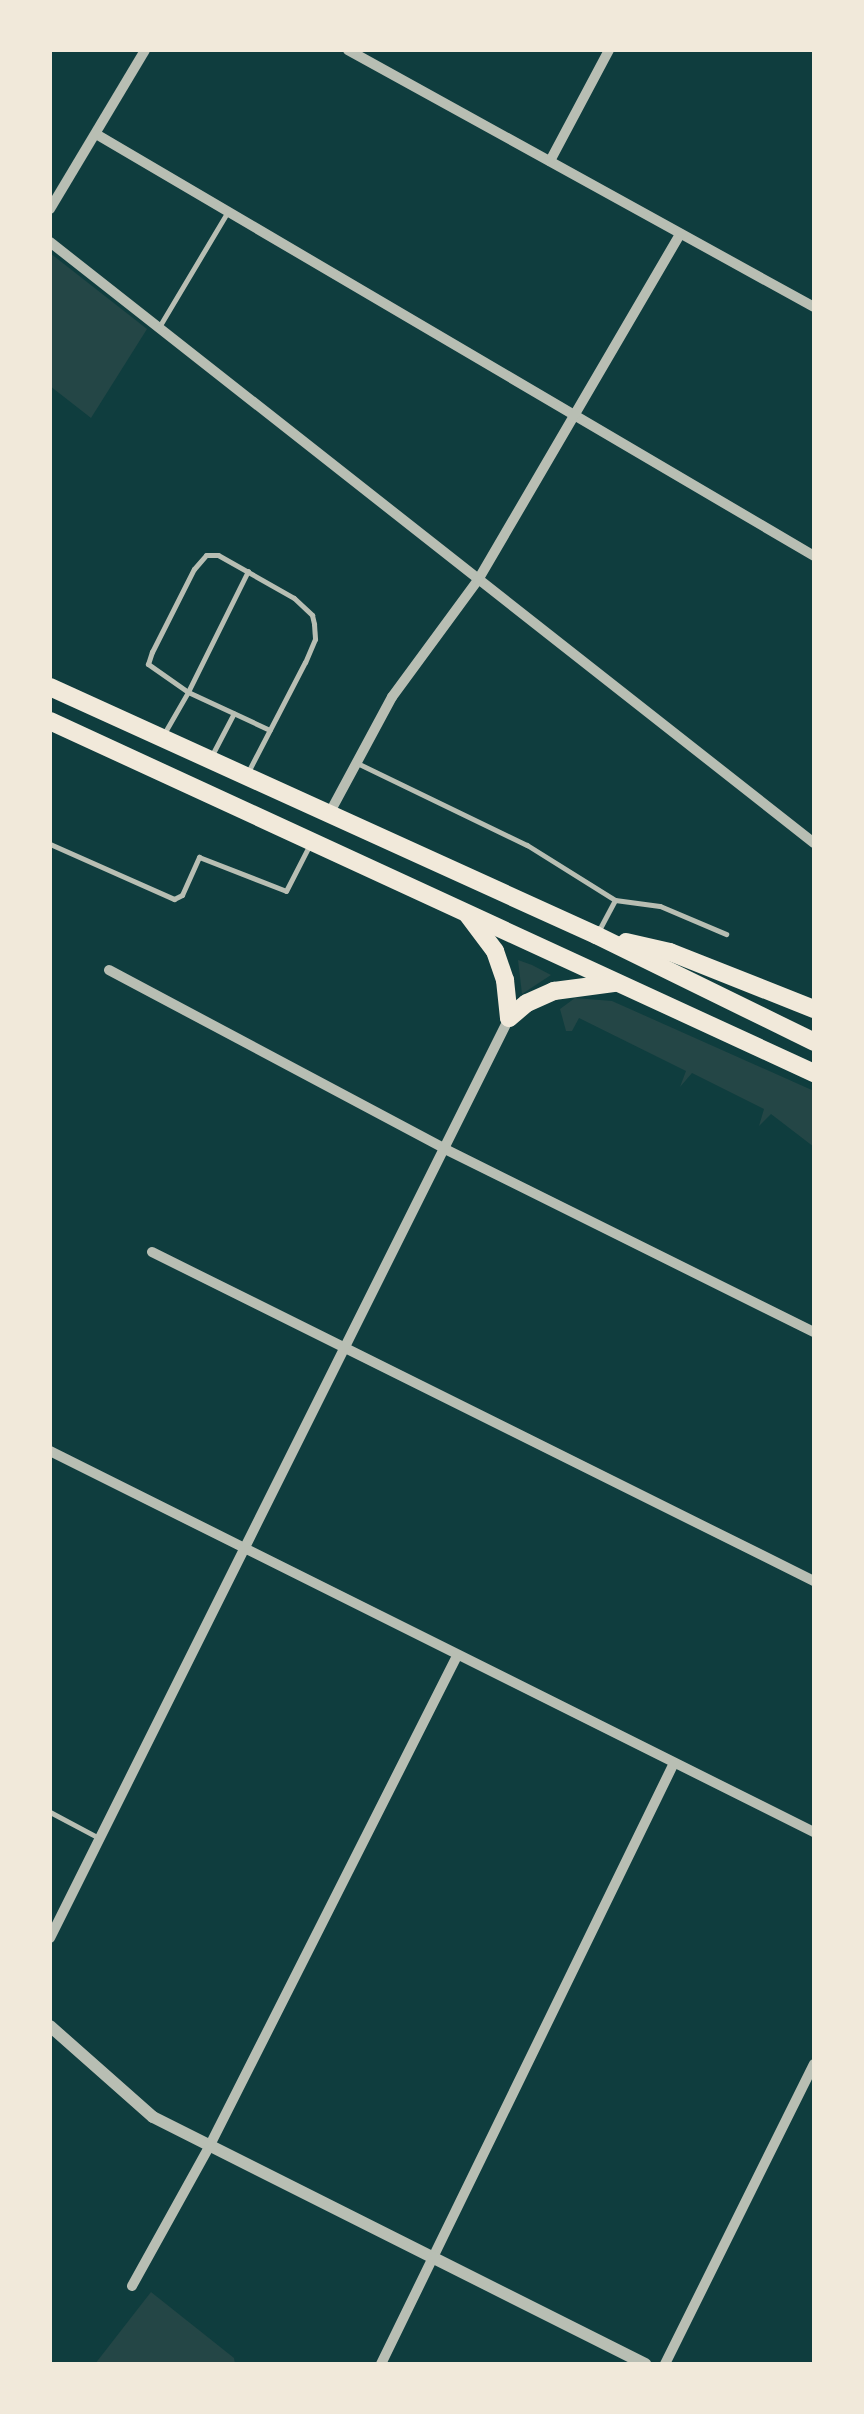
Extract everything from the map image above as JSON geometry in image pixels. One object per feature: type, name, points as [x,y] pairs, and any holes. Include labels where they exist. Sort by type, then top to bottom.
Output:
[{"type":"highway","points":[[50,688],[596,934],[814,1042]]},
{"type":"highway","points":[[50,720],[310,844],[814,1072]]},
{"type":"highway","points":[[466,912],[495,951],[505,980],[509,1018]]},
{"type":"highway","points":[[596,934],[670,952],[814,1008]]},
{"type":"highway","points":[[509,1018],[527,1003],[554,991],[582,984],[621,982]]},
{"type":"street","points":[[50,210],[145,50]]},
{"type":"street","points":[[348,50],[814,306]]},
{"type":"street","points":[[550,160],[609,50]]},
{"type":"street","points":[[96,134],[814,556]]},
{"type":"street","points":[[328,815],[392,697],[478,580],[680,234]]},
{"type":"street","points":[[50,242],[814,843]]},
{"type":"street","points":[[110,970],[447,1150],[814,1332]]},
{"type":"street","points":[[51,1934],[447,1150],[509,1018]]},
{"type":"street","points":[[152,1252],[814,1581]]},
{"type":"street","points":[[50,1451],[456,1658],[814,1832]]},
{"type":"street","points":[[132,2286],[209,2147],[456,1658]]},
{"type":"street","points":[[381,2364],[674,1764]]},
{"type":"street","points":[[50,2026],[152,2117],[646,2364]]},
{"type":"street","points":[[666,2364],[814,2064]]},
{"type":"lane","points":[[159,326],[228,210]]},
{"type":"lane","points":[[246,777],[270,730],[315,639],[314,624],[312,615],[294,598],[218,555],[206,555],[174,607],[148,664],[188,692],[270,730]]},
{"type":"lane","points":[[161,738],[248,571]]},
{"type":"lane","points":[[210,760],[234,713]]},
{"type":"lane","points":[[356,763],[526,845],[614,900],[660,906],[726,934]]},
{"type":"lane","points":[[50,844],[174,899],[182,894],[199,857],[286,891],[310,844]]},
{"type":"lane","points":[[596,934],[614,900]]},
{"type":"lane","points":[[50,1812],[97,1837]]},
{"type":"shaded area","points":[[50,253],[147,329],[91,418],[50,386]]},
{"type":"shaded area","points":[[518,960],[532,965],[551,975],[522,994]]},
{"type":"shaded area","points":[[575,998],[612,1001],[814,1091],[814,1147],[771,1114],[759,1126],[764,1109],[692,1073],[680,1087],[686,1071],[579,1018],[572,1031],[566,1031],[560,1009]]},
{"type":"shaded area","points":[[151,2292],[234,2358],[235,2364],[95,2364]]}]
